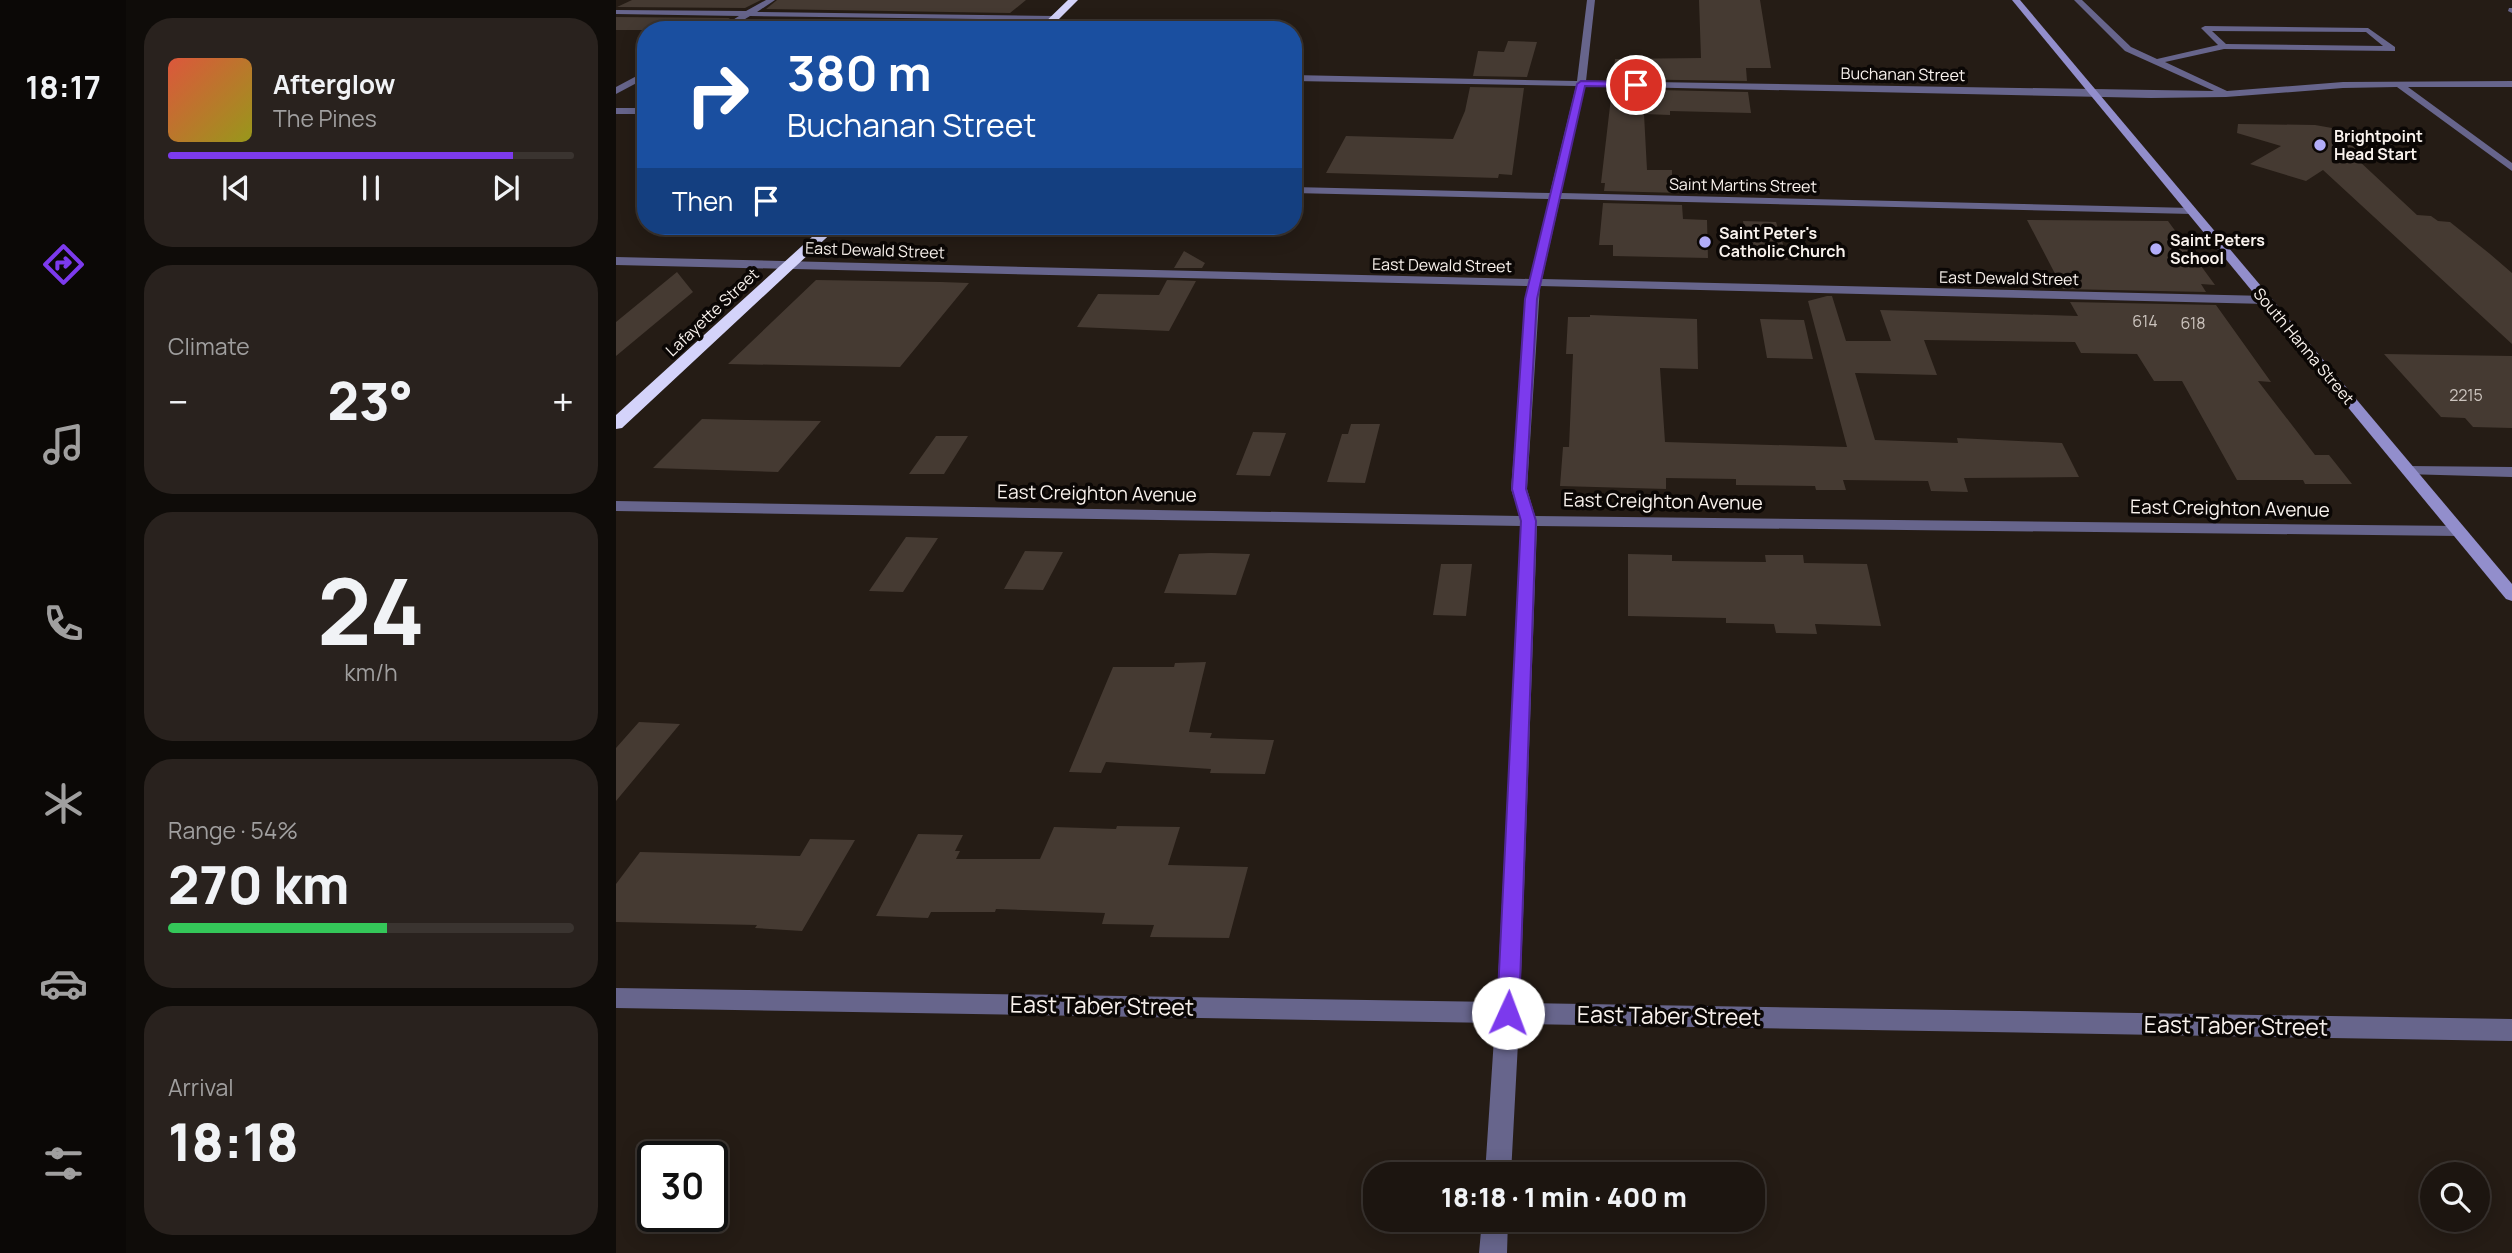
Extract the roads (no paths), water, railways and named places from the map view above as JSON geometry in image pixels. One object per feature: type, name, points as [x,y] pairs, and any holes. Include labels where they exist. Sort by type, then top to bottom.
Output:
[{"type":"highway","points":[[1051,21],[1073,0]]},
{"type":"highway","name":"Lafayette Street","points":[[616,424],[822,235]]},
{"type":"street","points":[[736,21],[771,0]]},
{"type":"street","points":[[1499,1162],[1508,1013],[1529,521],[1519,489],[1531,299],[1581,84],[1591,0]]},
{"type":"street","name":"South Hanna Street","points":[[2016,0],[2512,595]]},
{"type":"street","points":[[2078,0],[2116,40],[2155,62],[2226,94]]},
{"type":"street","points":[[616,12],[1054,18]]},
{"type":"street","points":[[2155,62],[2224,47],[2392,49],[2368,30],[2205,28],[2224,47]]},
{"type":"street","name":"Buchanan Street","points":[[1302,78],[2096,94],[2226,94],[2309,86],[2512,84]]},
{"type":"street","points":[[616,91],[637,79]]},
{"type":"street","points":[[2398,84],[2512,168]]},
{"type":"street","points":[[616,111],[637,111]]},
{"type":"street","name":"Saint Martins Street","points":[[1302,190],[2192,211]]},
{"type":"street","name":"East Dewald Street","points":[[616,261],[2267,300]]},
{"type":"street","points":[[2409,471],[2512,472]]},
{"type":"street","name":"East Creighton Avenue","points":[[616,506],[1529,521],[2459,531]]},
{"type":"street","name":"East Taber Street","points":[[616,998],[2512,1030]]},
{"type":"street","points":[[1493,1253],[1494,1232]]},
{"type":"place","name":"Brightpoint Head Start","points":[[2320,145]]},
{"type":"place","name":"Saint Peter's Catholic Church","points":[[1705,242]]},
{"type":"place","name":"Saint Peters School","points":[[2156,249]]}]
